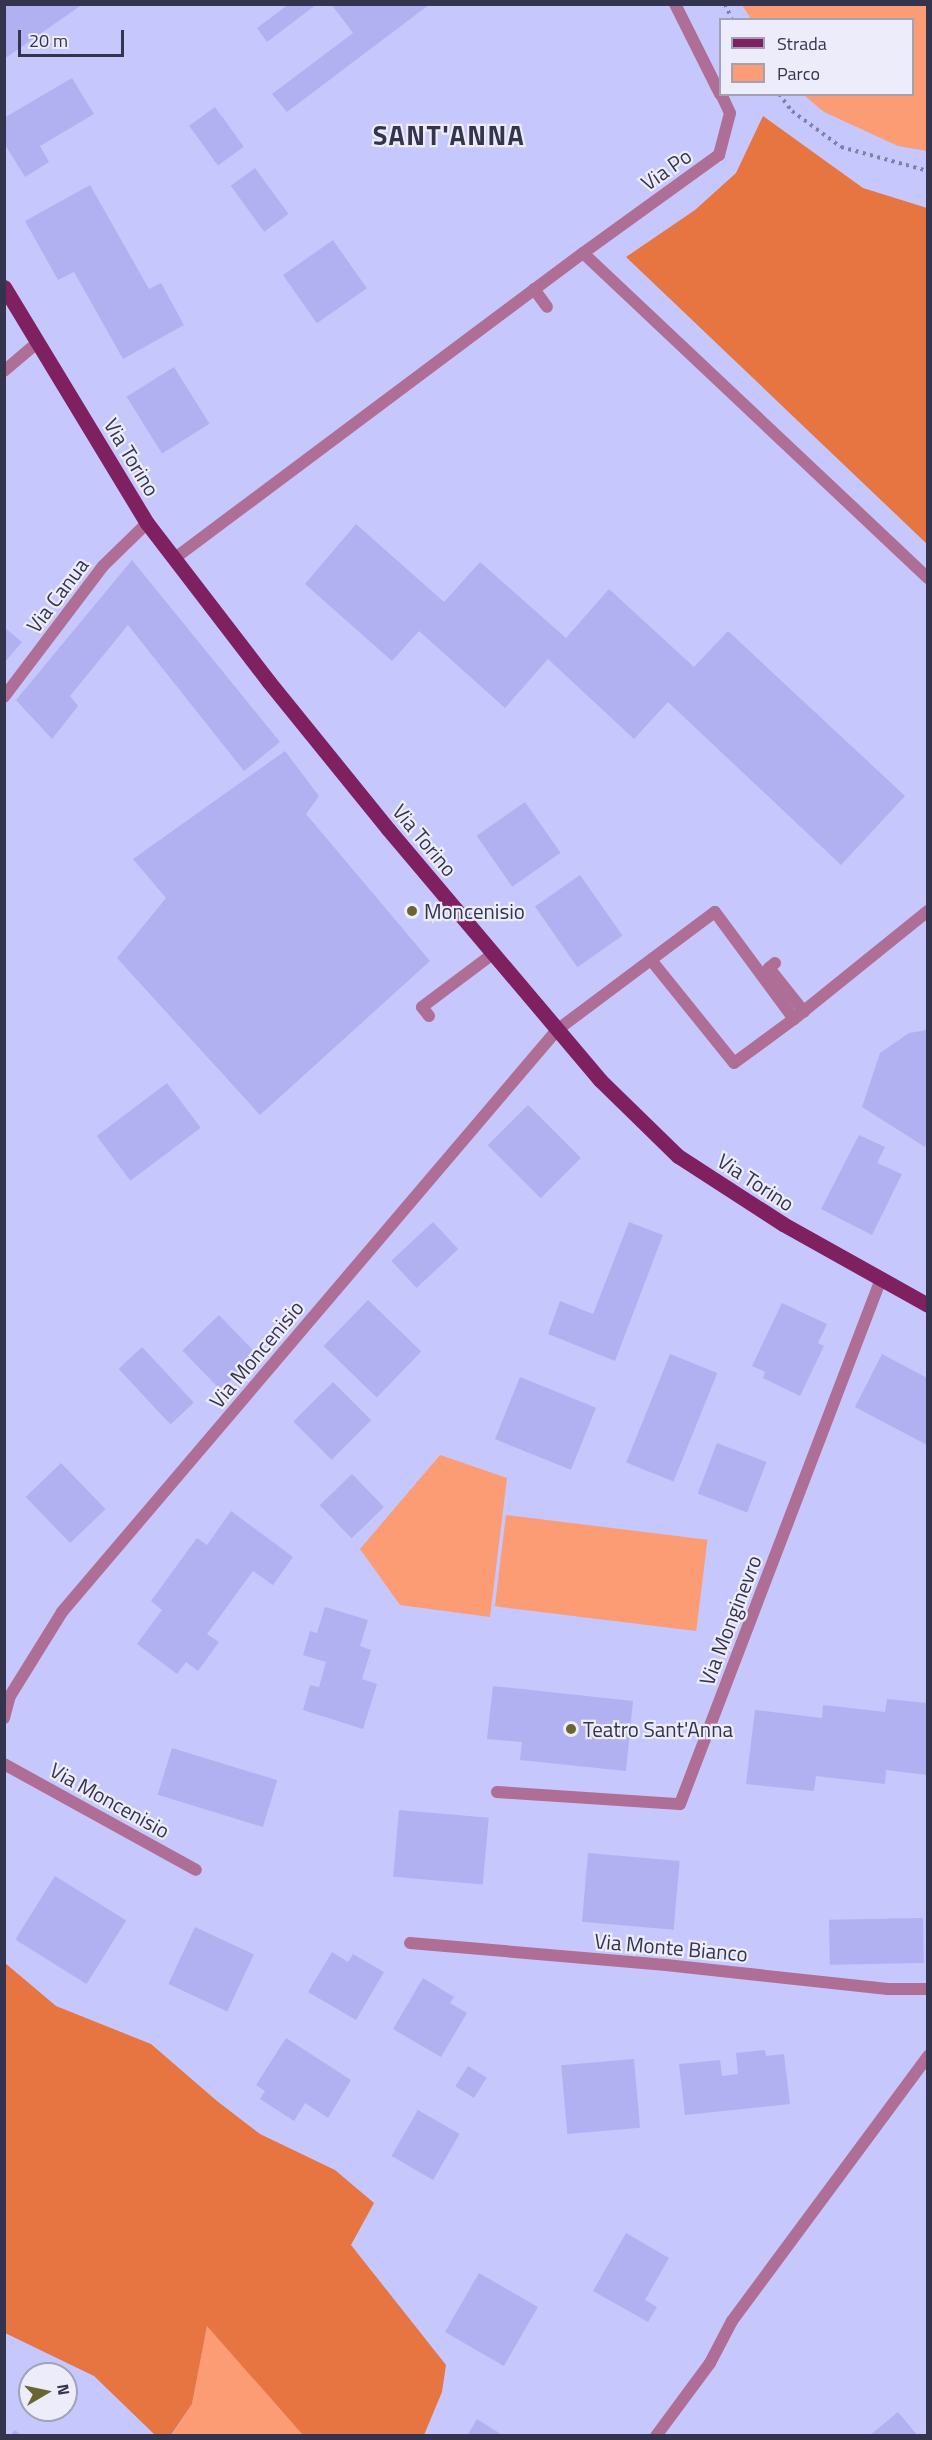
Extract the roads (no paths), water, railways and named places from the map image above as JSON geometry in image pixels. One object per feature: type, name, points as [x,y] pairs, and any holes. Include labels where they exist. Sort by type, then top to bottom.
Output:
[{"type":"main road","name":"Via Torino","points":[[4,287],[147,523],[269,682],[388,829],[600,1080],[678,1156],[783,1224],[927,1305]]},
{"type":"street","name":"Via Po","points":[[675,4],[719,90]]},
{"type":"street","name":"Via Po","points":[[175,558],[534,289],[719,155],[730,113],[722,96]]},
{"type":"street","points":[[583,253],[927,578]]},
{"type":"street","points":[[534,289],[548,307]]},
{"type":"street","points":[[4,371],[37,343]]},
{"type":"street","name":"Via Canua","points":[[4,697],[103,566],[147,523]]},
{"type":"street","points":[[651,960],[734,1063],[799,1015],[927,911]]},
{"type":"street","name":"Via Moncenisio","points":[[4,1718],[10,1696],[62,1612],[558,1030],[715,912],[799,1015]]},
{"type":"street","points":[[429,1016],[422,1007],[494,953]]},
{"type":"street","points":[[775,963],[769,968],[799,1015]]},
{"type":"street","name":"Via Monginevro","points":[[497,1792],[680,1804],[881,1279]]},
{"type":"street","name":"Via Moncenisio","points":[[4,1764],[196,1870]]},
{"type":"street","name":"Via Monte Bianco","points":[[410,1943],[666,1965],[888,1989],[927,1989]]},
{"type":"street","points":[[656,2436],[710,2363],[732,2321],[927,2056]]},
{"type":"place","name":"Moncenisio","points":[[412,911]]},
{"type":"place","name":"Teatro Sant'Anna","points":[[571,1729]]},
{"type":"district","name":"SANT'ANNA","points":[[449,135]]}]
